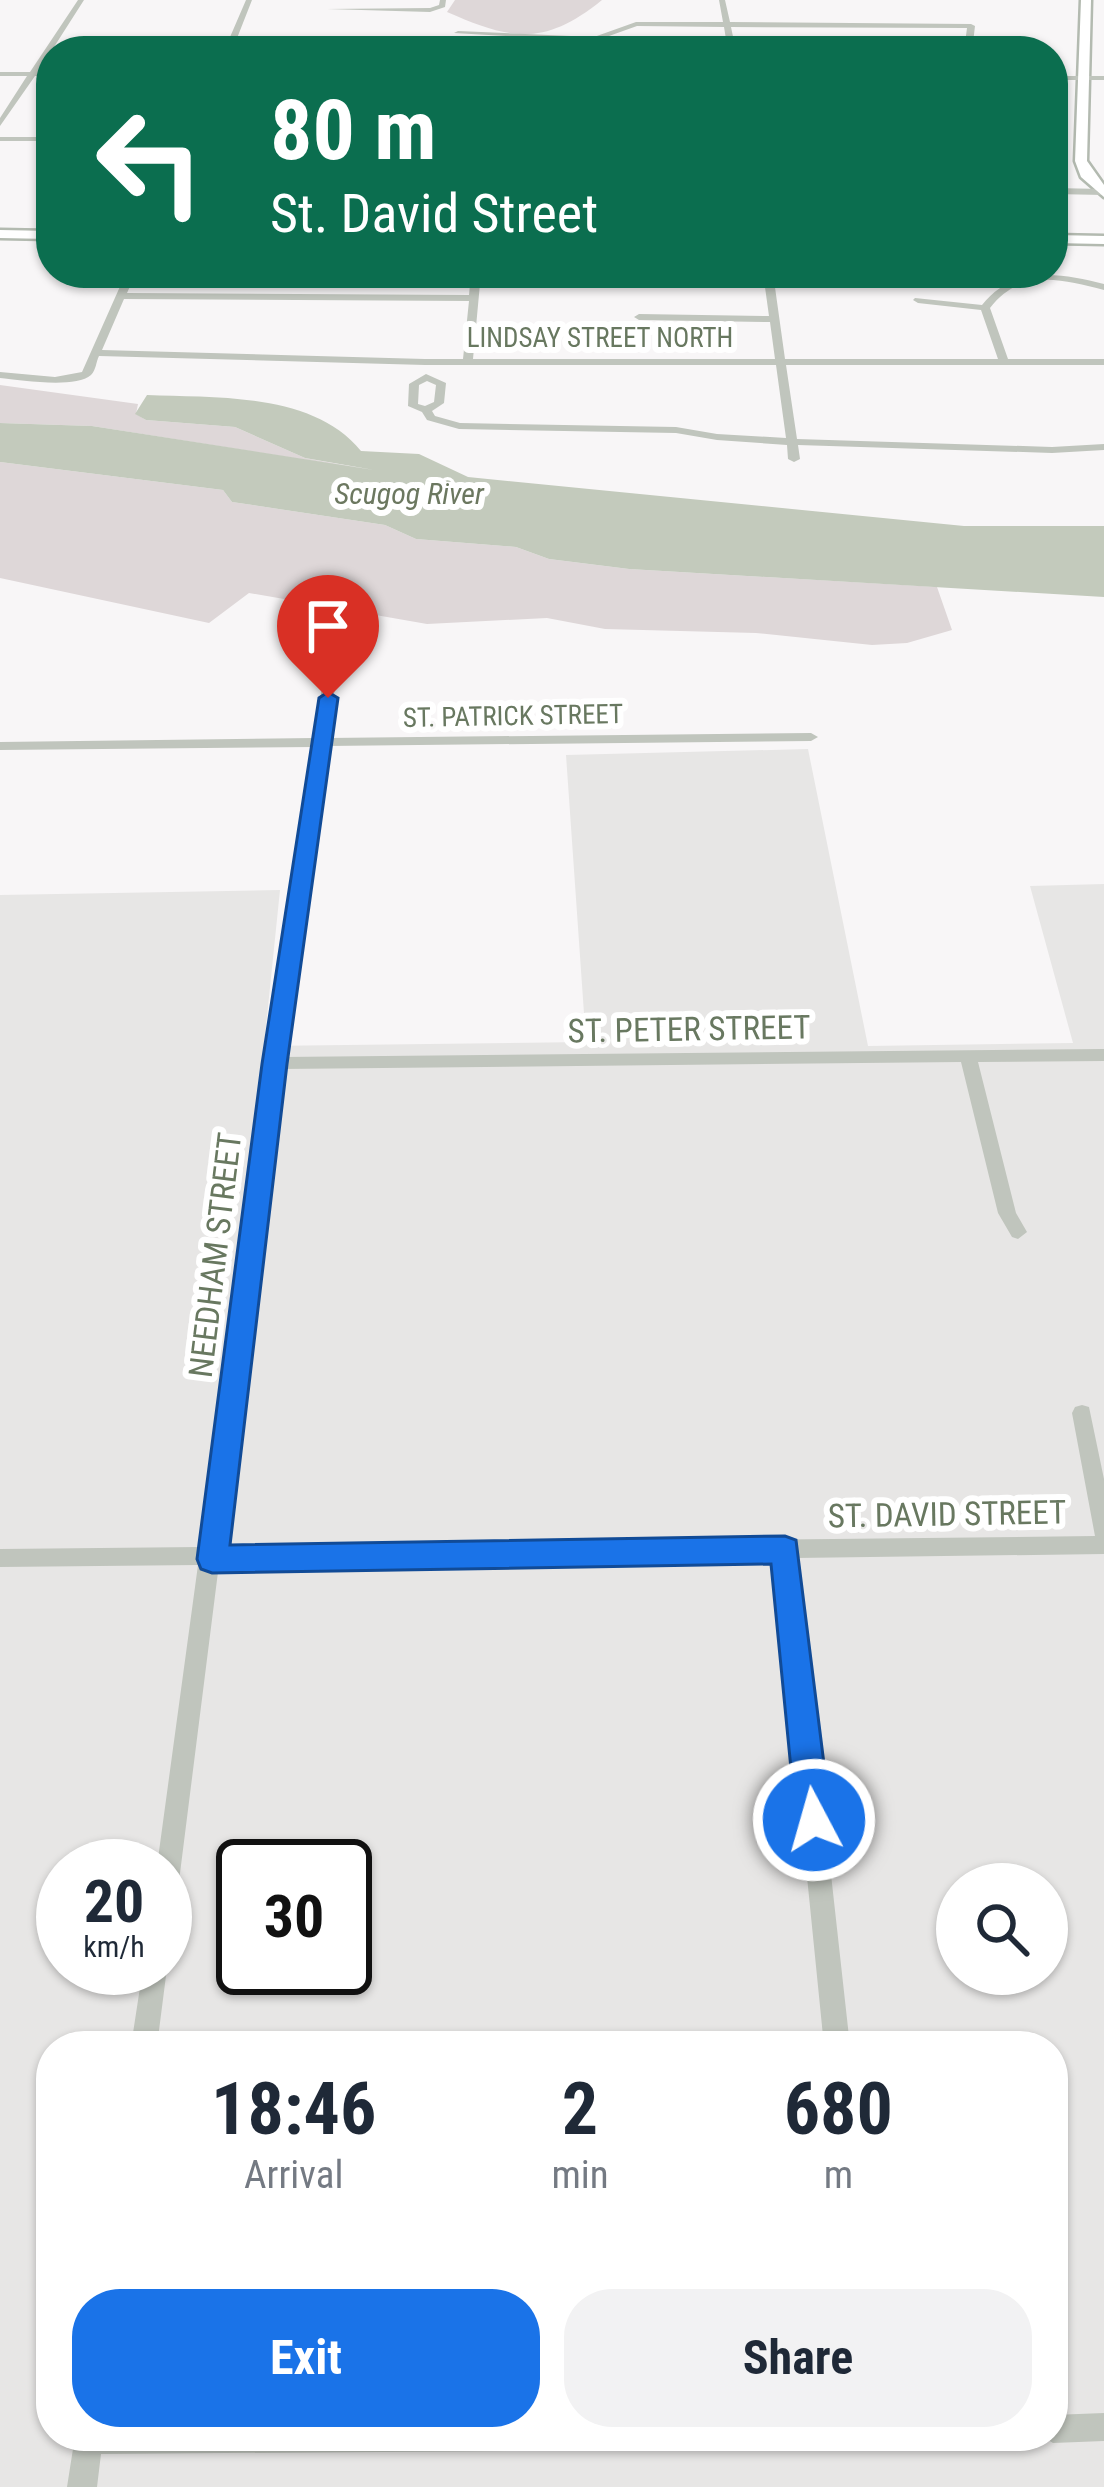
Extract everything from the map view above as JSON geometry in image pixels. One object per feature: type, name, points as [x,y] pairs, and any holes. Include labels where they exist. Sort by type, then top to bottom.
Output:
[{"type":"street","points":[[58,36],[81,0]]},
{"type":"street","points":[[234,36],[249,0]]},
{"type":"street","points":[[331,9],[345,4],[430,10],[443,6],[443,0]]},
{"type":"street","points":[[722,0],[729,36]]},
{"type":"street","points":[[1086,0],[1082,168],[1104,192]]},
{"type":"street","points":[[604,36],[636,24],[971,26],[970,36]]},
{"type":"street","points":[[842,25],[843,36]]},
{"type":"street","points":[[458,33],[480,36]]},
{"type":"street","points":[[0,124],[36,70]]},
{"type":"street","points":[[0,75],[36,75]]},
{"type":"street","points":[[1068,79],[1104,79]]},
{"type":"street","points":[[0,139],[36,139]]},
{"type":"street","points":[[1068,191],[1104,192]]},
{"type":"street","points":[[0,234],[36,235]]},
{"type":"street","points":[[1068,239],[1104,240]]},
{"type":"street","points":[[1068,282],[1104,287]]},
{"type":"street","points":[[0,375],[70,380],[86,374],[124,288]]},
{"type":"street","points":[[468,361],[474,288]]},
{"type":"street","points":[[771,288],[794,459]]},
{"type":"street","points":[[985,308],[1005,288]]},
{"type":"street","points":[[121,296],[473,298]]},
{"type":"street","points":[[918,300],[985,308]]},
{"type":"street","points":[[985,308],[1004,362]]},
{"type":"street","points":[[639,317],[776,319]]},
{"type":"street","name":"LINDSAY STREET NORTH","points":[[96,353],[425,362],[1104,362]]},
{"type":"street","points":[[425,362],[426,377],[441,383],[439,403],[426,410],[431,418],[459,426],[676,430],[717,437],[1038,450],[1104,446]]},
{"type":"street","name":"NEEDHAM STREET","points":[[173,1839],[274,1064],[338,622]]},
{"type":"street","name":"ST. PATRICK STREET","points":[[0,746],[811,737]]},
{"type":"street","name":"ST. PETER STREET","points":[[274,1064],[1104,1055]]},
{"type":"street","points":[[968,1056],[1007,1213],[1018,1232]]},
{"type":"street","points":[[1082,1413],[1104,1534]]},
{"type":"street","name":"ST. DAVID STREET","points":[[0,1558],[1104,1545]]},
{"type":"street","points":[[785,1550],[835,2031]]},
{"type":"street","points":[[146,2031],[151,1995]]},
{"type":"street","points":[[1068,2428],[1104,2427]]},
{"type":"street","points":[[82,2487],[87,2451]]},
{"type":"shaded area","points":[[455,0],[602,0],[562,26],[527,34],[490,29],[447,12]]},
{"type":"shaded area","points":[[0,385],[138,404],[136,414],[146,420],[235,427],[305,458],[376,471],[92,426],[0,423]]},
{"type":"shaded area","points":[[0,462],[223,490],[232,502],[385,525],[416,539],[516,547],[549,559],[629,569],[937,587],[952,630],[907,643],[872,645],[756,633],[605,629],[547,618],[427,624],[249,593],[209,623],[0,578]]},
{"type":"shaded area","points":[[808,749],[868,1046],[1073,1043],[1030,886],[1104,884],[1104,2487],[0,2487],[0,895],[280,890],[264,1046],[586,1042],[566,755]]},
{"type":"water","name":"Scugog River","points":[[147,395],[232,398],[290,408],[341,432],[361,451],[419,454],[468,477],[964,526],[1104,526],[1104,597],[629,569],[549,559],[516,547],[416,539],[385,525],[232,502],[223,490],[0,462],[0,423],[92,426],[374,470],[305,458],[235,427],[146,420],[135,414]]},
{"type":"route","points":[[328,698],[274,1064],[212,1559],[785,1550],[814,1820]]}]
